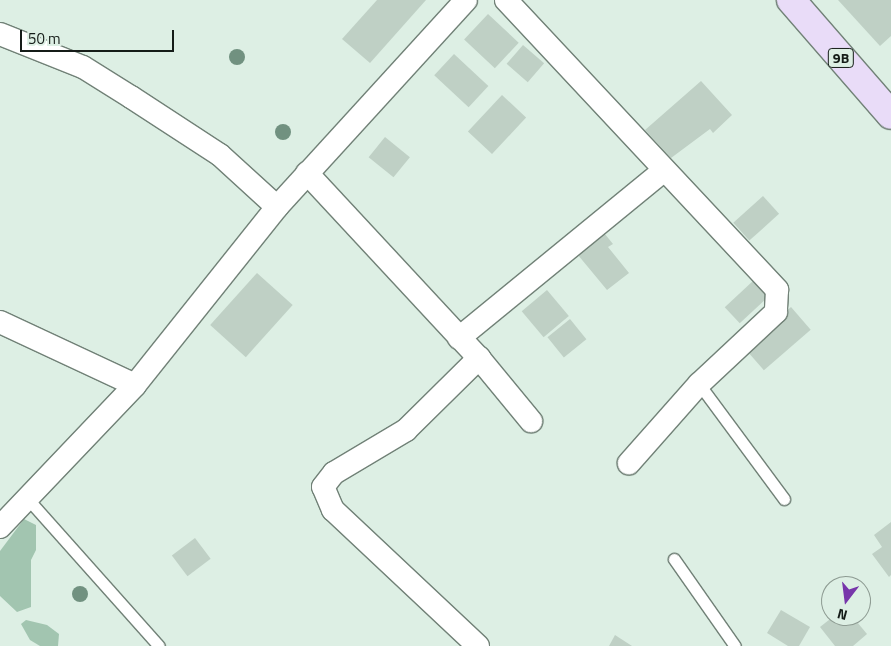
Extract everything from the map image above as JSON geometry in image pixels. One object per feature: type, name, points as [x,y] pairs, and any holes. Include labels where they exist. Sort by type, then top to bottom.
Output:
[{"type":"main road","name":"9B","points":[[791,0],[887,102]]},
{"type":"street","points":[[0,526],[135,385],[277,207],[466,0]]},
{"type":"street","points":[[506,0],[777,290],[776,312],[699,384],[630,462]]},
{"type":"street","points":[[0,34],[83,67],[220,155],[277,207]]},
{"type":"street","points":[[459,338],[664,170]]},
{"type":"street","points":[[307,173],[479,358],[531,421]]},
{"type":"street","points":[[0,322],[135,385]]},
{"type":"street","points":[[478,646],[332,510],[323,487],[334,473],[406,430],[479,358]]},
{"type":"lane","points":[[699,384],[784,499]]},
{"type":"lane","points":[[27,498],[159,646]]},
{"type":"lane","points":[[674,559],[735,646]]},
{"type":"green space","points":[[24,519],[36,525],[36,550],[31,560],[31,607],[17,612],[0,596],[0,551]]},
{"type":"green space","points":[[26,620],[47,625],[59,634],[58,646],[40,646],[30,640],[21,624]]},
{"type":"building","points":[[377,0],[426,0],[370,63],[342,39]]},
{"type":"building","points":[[838,0],[891,0],[891,36],[880,46]]},
{"type":"building","points":[[488,14],[519,43],[495,68],[464,40]]},
{"type":"building","points":[[523,45],[544,63],[528,82],[507,64]]},
{"type":"building","points":[[454,54],[488,86],[469,107],[434,75]]},
{"type":"building","points":[[701,81],[732,115],[713,133],[710,129],[671,158],[645,130]]},
{"type":"building","points":[[502,95],[526,118],[492,154],[468,132]]},
{"type":"building","points":[[385,137],[410,157],[394,177],[369,157]]},
{"type":"building","points":[[763,196],[779,214],[749,241],[733,223]]},
{"type":"building","points":[[600,228],[613,244],[608,247],[629,273],[607,290],[573,249]]},
{"type":"building","points":[[257,273],[293,305],[246,357],[210,325]]},
{"type":"building","points":[[754,280],[769,296],[740,323],[725,307]]},
{"type":"building","points":[[547,290],[569,316],[544,337],[522,311]]},
{"type":"building","points":[[791,307],[811,330],[764,370],[744,348]]},
{"type":"building","points":[[570,319],[586,339],[564,357],[547,337]]},
{"type":"building","points":[[891,522],[891,575],[889,577],[872,554],[882,547],[874,535]]},
{"type":"building","points":[[195,538],[211,559],[187,576],[172,555]]},
{"type":"building","points":[[781,610],[810,627],[799,646],[788,646],[767,633]]},
{"type":"building","points":[[860,626],[867,634],[853,646],[835,646],[820,627]]},
{"type":"building","points":[[615,635],[632,646],[609,646]]}]
